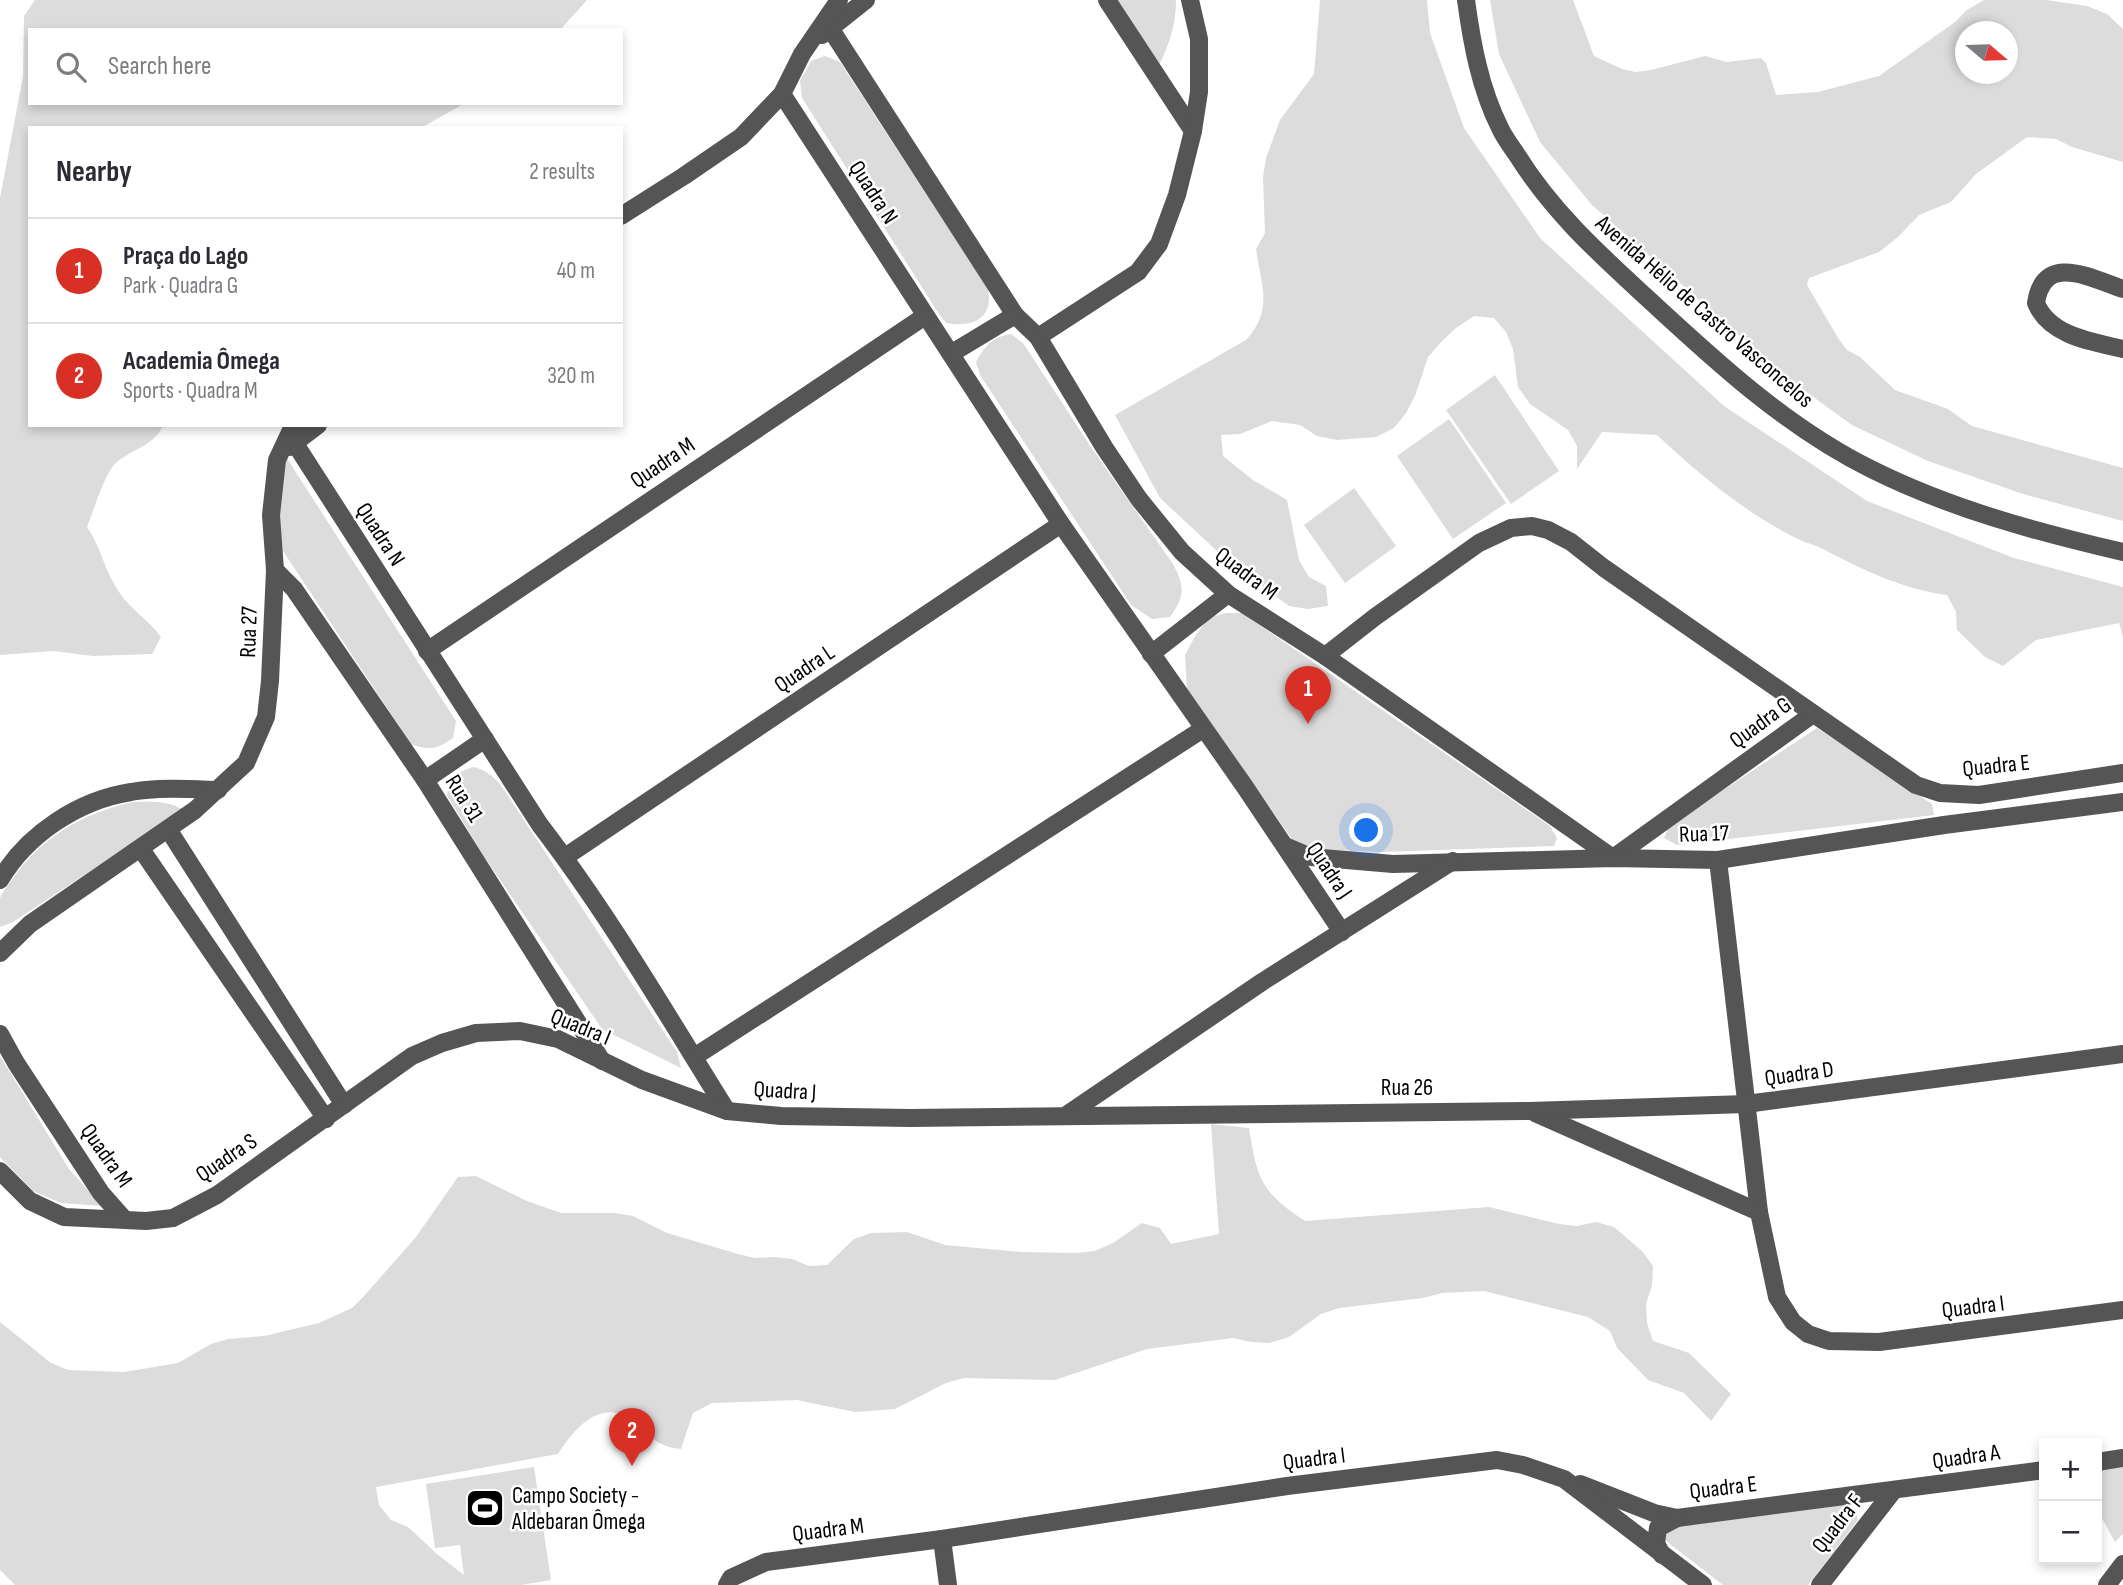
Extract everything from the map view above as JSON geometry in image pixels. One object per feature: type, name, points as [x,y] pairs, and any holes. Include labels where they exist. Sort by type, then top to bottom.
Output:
[{"type":"street","points":[[623,215],[741,137],[782,94],[802,54],[839,0]]},
{"type":"street","points":[[802,54],[866,0]]},
{"type":"street","points":[[1107,0],[1193,131]]},
{"type":"street","points":[[1038,338],[1138,272],[1159,244],[1177,195],[1193,131],[1199,92],[1199,40],[1190,0]]},
{"type":"street","name":"Avenida Hélio de Castro Vasconcelos","points":[[1466,0],[1475,60],[1500,128],[1530,176],[1577,233],[1675,324],[1767,402],[1808,432],[1871,469],[1971,511],[2049,535],[2123,552]]},
{"type":"street","name":"Quadra M","points":[[830,28],[1015,315],[1038,338],[1139,499],[1182,552],[1228,594],[1325,656]]},
{"type":"street","name":"Quadra N","points":[[782,94],[925,316]]},
{"type":"street","points":[[2123,289],[2071,273],[2056,272],[2045,278],[2038,289],[2036,303],[2046,319],[2064,332],[2123,349]]},
{"type":"street","points":[[952,354],[1015,315]]},
{"type":"street","points":[[427,651],[540,825],[565,857],[694,1057],[1203,729],[1061,524],[925,316]]},
{"type":"street","name":"Quadra M","points":[[427,651],[925,316]]},
{"type":"street","name":"Quadra N","points":[[294,431],[427,651]]},
{"type":"street","name":"Rua 27","points":[[218,790],[246,762],[266,717],[275,570],[271,515],[277,460],[294,431]]},
{"type":"street","name":"Quadra L","points":[[565,857],[1061,524]]},
{"type":"street","name":"Quadra G","points":[[1325,656],[1479,543],[1511,527],[1532,526],[1548,530],[1571,542],[1813,714],[1613,858]]},
{"type":"street","name":"Rua 31","points":[[275,570],[294,589],[425,780],[602,1061]]},
{"type":"street","points":[[1151,654],[1228,594]]},
{"type":"street","points":[[1325,656],[1613,858]]},
{"type":"street","name":"Quadra E","points":[[1813,714],[1916,785],[1940,793],[1979,795],[2123,773]]},
{"type":"street","name":"Quadra J","points":[[694,1057],[726,1111],[781,1116],[1068,1115],[1262,982],[1342,932],[1203,729]]},
{"type":"street","points":[[425,780],[485,739]]},
{"type":"street","points":[[0,953],[30,924],[141,849],[218,790]]},
{"type":"street","points":[[0,880],[11,861],[35,837],[85,805],[131,792],[218,790]]},
{"type":"street","name":"Rua 17","points":[[1285,846],[1311,857],[1394,864],[1613,858],[1718,860],[1944,825],[2123,802]]},
{"type":"street","points":[[169,829],[344,1105]]},
{"type":"street","points":[[141,849],[326,1119]]},
{"type":"street","points":[[1718,860],[1746,1104]]},
{"type":"street","points":[[1342,932],[1453,861]]},
{"type":"street","name":"Quadra I","points":[[344,1105],[412,1056],[442,1043],[476,1033],[520,1031],[558,1039],[642,1080],[726,1111]]},
{"type":"street","name":"Quadra M","points":[[0,1034],[101,1193],[124,1219]]},
{"type":"street","name":"Quadra D","points":[[1829,1341],[1808,1334],[1793,1322],[1777,1297],[1759,1212],[1746,1104],[2123,1054]]},
{"type":"street","name":"Rua 26","points":[[1068,1115],[1530,1111],[1746,1104]]},
{"type":"street","name":"Quadra S","points":[[124,1219],[146,1221],[173,1218],[218,1195],[344,1105]]},
{"type":"street","points":[[1530,1111],[1759,1212]]},
{"type":"street","name":"Quadra M","points":[[0,1171],[30,1201],[64,1217],[124,1219]]},
{"type":"street","name":"Quadra I","points":[[1829,1341],[1879,1342],[2123,1310]]},
{"type":"street","points":[[2102,1461],[2123,1458]]},
{"type":"street","name":"Quadra I","points":[[943,1539],[1287,1486],[1497,1460],[1523,1465],[1564,1479],[1703,1585]]},
{"type":"street","name":"Quadra A","points":[[1894,1490],[2039,1471]]},
{"type":"street","name":"Quadra E","points":[[1564,1479],[1654,1513],[1677,1518],[1894,1490]]},
{"type":"street","name":"Quadra F","points":[[1820,1585],[1894,1490]]},
{"type":"street","points":[[1840,1497],[1861,1508],[1867,1524]]},
{"type":"street","points":[[1662,1555],[1656,1542],[1658,1528],[1677,1518]]},
{"type":"street","points":[[943,1539],[948,1585]]},
{"type":"street","name":"Quadra M","points":[[727,1585],[731,1578],[766,1562],[943,1539]]},
{"type":"street","points":[[2107,1585],[2123,1564]]},
{"type":"shaded area","points":[[35,0],[587,0],[562,28],[28,28],[28,105],[461,105],[425,126],[28,126],[28,427],[162,427],[154,438],[113,466],[102,486],[87,527],[119,592],[161,637],[152,654],[93,656],[53,651],[0,655],[0,198],[23,76],[24,16]]},
{"type":"shaded area","points":[[1116,0],[1176,0],[1171,35],[1158,67]]},
{"type":"shaded area","points":[[1320,0],[1427,0],[1430,33],[1464,128],[1540,238],[1724,406],[1867,501],[2014,558],[2123,587],[2123,637],[2119,623],[2036,640],[2003,666],[1985,657],[1957,630],[1956,612],[1947,595],[1883,578],[1778,529],[1724,492],[1657,435],[1602,432],[1577,469],[1577,446],[1568,430],[1530,404],[1518,387],[1513,349],[1506,332],[1494,318],[1474,316],[1456,328],[1428,357],[1415,396],[1406,413],[1394,428],[1376,437],[1337,440],[1317,436],[1300,425],[1272,421],[1240,434],[1221,435],[1223,456],[1253,480],[1287,500],[1299,560],[1309,577],[1326,586],[1328,606],[1308,609],[1289,606],[1231,564],[1160,498],[1115,415],[1246,340],[1255,329],[1263,307],[1256,249],[1265,233],[1263,177],[1266,158],[1280,120],[1314,74]]},
{"type":"shaded area","points":[[1490,0],[1573,0],[1594,56],[1622,69],[1636,72],[1705,56],[1727,62],[1761,58],[1766,63],[1776,95],[1818,92],[1879,76],[1955,22],[1955,84],[2018,84],[2018,21],[1956,21],[1967,10],[1984,0],[2047,0],[2087,6],[2107,14],[2123,29],[2123,162],[2072,147],[2056,139],[2027,137],[1976,174],[1951,202],[1919,215],[1879,252],[1809,278],[1807,285],[1847,350],[1860,357],[1895,390],[1948,409],[1972,426],[2123,468],[2123,521],[2023,494],[1928,461],[1852,425],[1787,378],[1592,205],[1540,142],[1499,54]]},
{"type":"shaded area","points":[[825,56],[840,62],[988,289],[988,308],[979,319],[964,324],[946,323],[802,98],[800,81],[811,61]]},
{"type":"shaded area","points":[[1011,334],[1023,343],[1091,447],[1173,564],[1182,591],[1170,617],[1152,619],[1131,605],[980,375],[976,362],[983,351],[994,340]]},
{"type":"shaded area","points":[[1495,375],[1559,471],[1511,504],[1446,410]]},
{"type":"shaded area","points":[[1449,419],[1506,503],[1453,539],[1397,456]]},
{"type":"shaded area","points":[[286,457],[456,721],[453,738],[442,745],[423,748],[411,744],[279,545],[279,501]]},
{"type":"shaded area","points":[[1354,488],[1396,546],[1345,583],[1304,525]]},
{"type":"shaded area","points":[[1226,613],[1242,613],[1550,826],[1557,838],[1554,846],[1381,852],[1314,849],[1294,842],[1187,689],[1185,655],[1208,618]]},
{"type":"shaded area","points":[[1817,728],[1932,804],[1934,815],[1677,845],[1664,838],[1669,826]]},
{"type":"shaded area","points":[[474,767],[488,773],[505,790],[677,1052],[681,1068],[602,1029],[481,852],[447,795],[456,776]]},
{"type":"shaded area","points":[[133,802],[165,803],[183,810],[13,922],[0,927],[2,894],[35,852],[80,820]]},
{"type":"shaded area","points":[[0,1056],[69,1169],[102,1206],[61,1203],[33,1191],[0,1157]]},
{"type":"shaded area","points":[[1211,1124],[1249,1128],[1255,1160],[1264,1183],[1279,1201],[1305,1221],[1489,1207],[1559,1224],[1577,1226],[1596,1222],[1614,1227],[1642,1251],[1653,1266],[1652,1285],[1646,1304],[1647,1323],[1653,1341],[1689,1353],[1731,1394],[1711,1421],[1684,1393],[1648,1380],[1617,1348],[1610,1331],[1588,1317],[1484,1291],[1442,1293],[1423,1298],[1339,1308],[1321,1314],[1289,1337],[1269,1343],[1233,1338],[1147,1349],[1055,1380],[964,1378],[946,1383],[895,1409],[855,1412],[797,1400],[712,1403],[693,1413],[681,1449],[663,1445],[632,1419],[609,1412],[599,1414],[580,1426],[558,1454],[376,1487],[379,1505],[391,1520],[408,1527],[464,1575],[460,1545],[435,1548],[426,1484],[534,1467],[551,1580],[521,1585],[15,1585],[0,1570],[0,1322],[51,1363],[68,1370],[124,1372],[178,1363],[211,1344],[228,1339],[264,1336],[319,1323],[352,1308],[365,1295],[416,1237],[458,1177],[476,1176],[527,1201],[561,1213],[615,1213],[633,1216],[667,1233],[738,1254],[755,1258],[792,1259],[809,1266],[827,1265],[854,1239],[871,1233],[907,1232],[945,1245],[1021,1252],[1076,1253],[1095,1251],[1113,1243],[1142,1223],[1160,1228],[1171,1244],[1219,1234]]},
{"type":"shaded area","points":[[2102,1466],[2123,1467],[2123,1534],[2115,1542],[2102,1518]]},
{"type":"shaded area","points":[[1837,1502],[1856,1509],[1858,1520],[1808,1585],[1723,1585],[1662,1538],[1670,1524]]},
{"type":"place","name":"Praça do Lago","points":[[1308,724]]},
{"type":"place","name":"Academia Ômega","points":[[632,1466]]},
{"type":"place","name":"Campo Society - Aldebaran Ômega","points":[[485,1508]]}]
